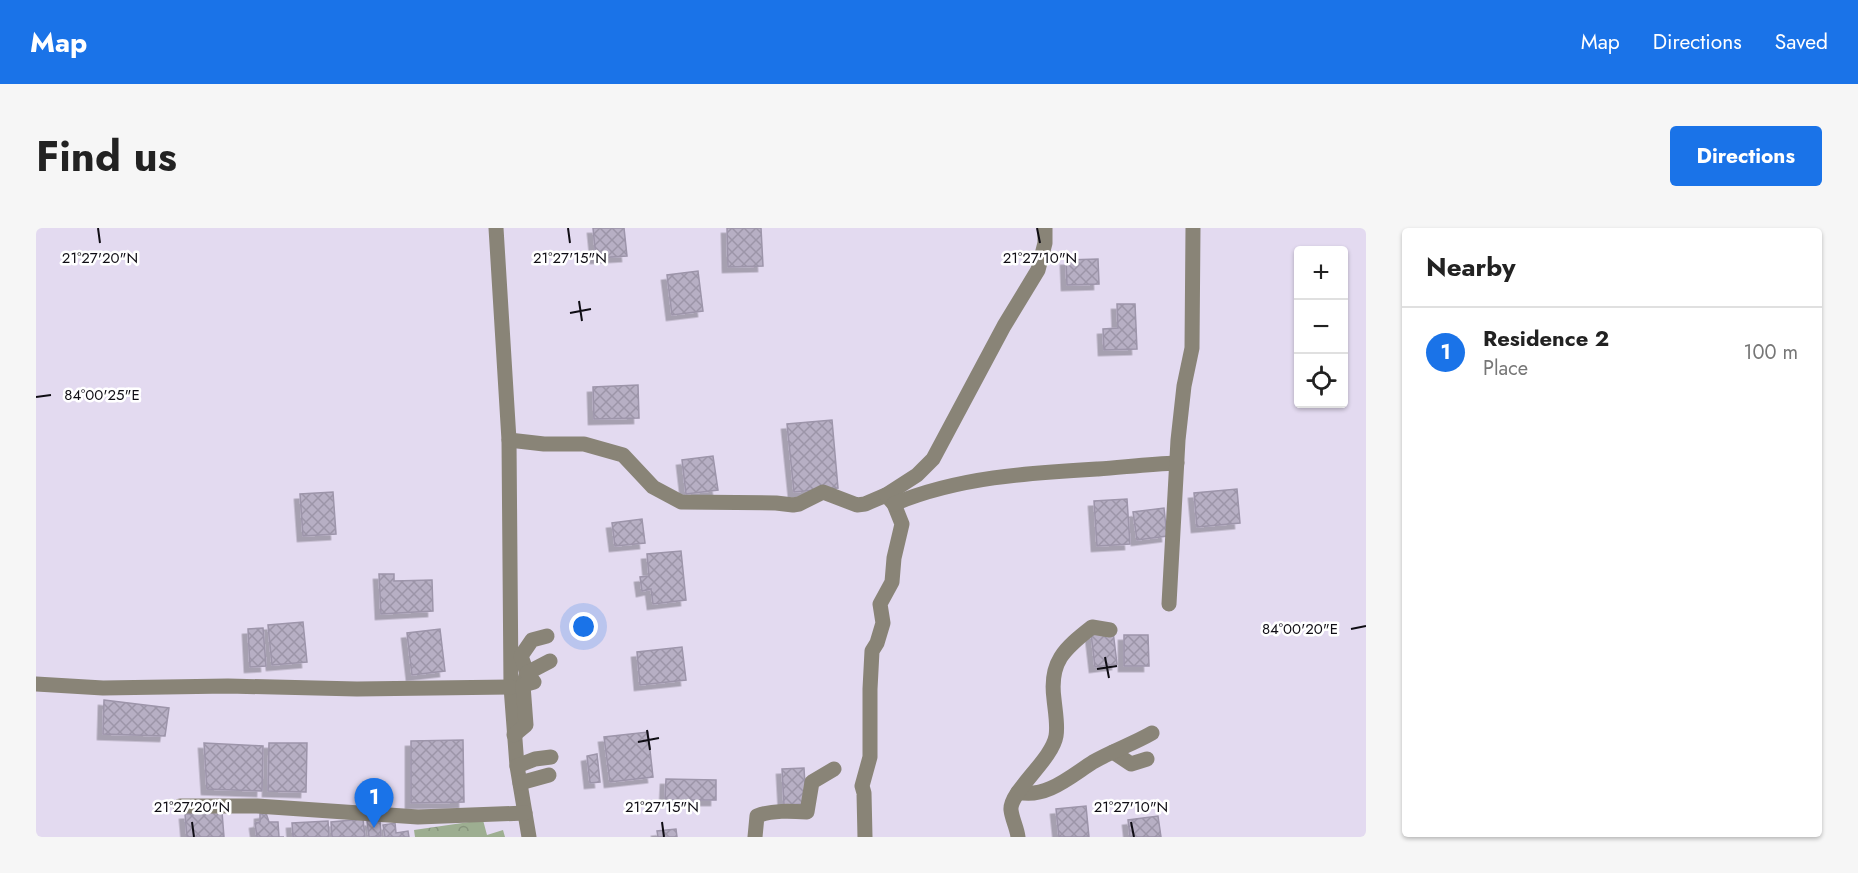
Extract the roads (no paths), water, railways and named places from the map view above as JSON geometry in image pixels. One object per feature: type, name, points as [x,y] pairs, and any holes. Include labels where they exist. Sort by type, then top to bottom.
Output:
[{"type":"street","points":[[496,228],[509,440],[528,681],[514,735],[529,837]]},
{"type":"street","points":[[890,500],[933,459],[1004,327],[1038,270],[1045,243],[1045,228]]},
{"type":"street","points":[[1169,604],[1177,463],[1184,386],[1192,348],[1193,228]]},
{"type":"street","points":[[509,440],[544,444],[584,444],[623,456],[653,486],[681,502],[793,505],[823,492],[857,505],[916,495],[946,486],[1015,475],[1177,463]]},
{"type":"street","points":[[865,837],[862,786],[870,757],[872,651],[883,623],[880,604],[892,582],[894,558],[902,524],[890,500]]},
{"type":"street","points":[[1018,837],[1010,808],[1018,792],[1047,756],[1056,737],[1051,681],[1056,662],[1078,638],[1092,627],[1110,630]]},
{"type":"street","points":[[528,681],[521,656],[532,640],[547,636]]},
{"type":"street","points":[[36,684],[103,688],[228,686],[357,689],[528,681],[550,661]]},
{"type":"street","points":[[1018,792],[1027,794],[1049,789],[1077,775],[1092,763],[1152,733]]},
{"type":"street","points":[[1113,752],[1131,764],[1147,759]]},
{"type":"street","points":[[517,766],[535,759],[551,757]]},
{"type":"street","points":[[755,837],[757,816],[788,811],[807,812],[812,782],[834,769]]},
{"type":"street","points":[[520,783],[549,775]]},
{"type":"street","points":[[180,806],[257,806],[418,817],[525,813]]},
{"type":"place","name":"Residence 2","points":[[374,828]]}]
